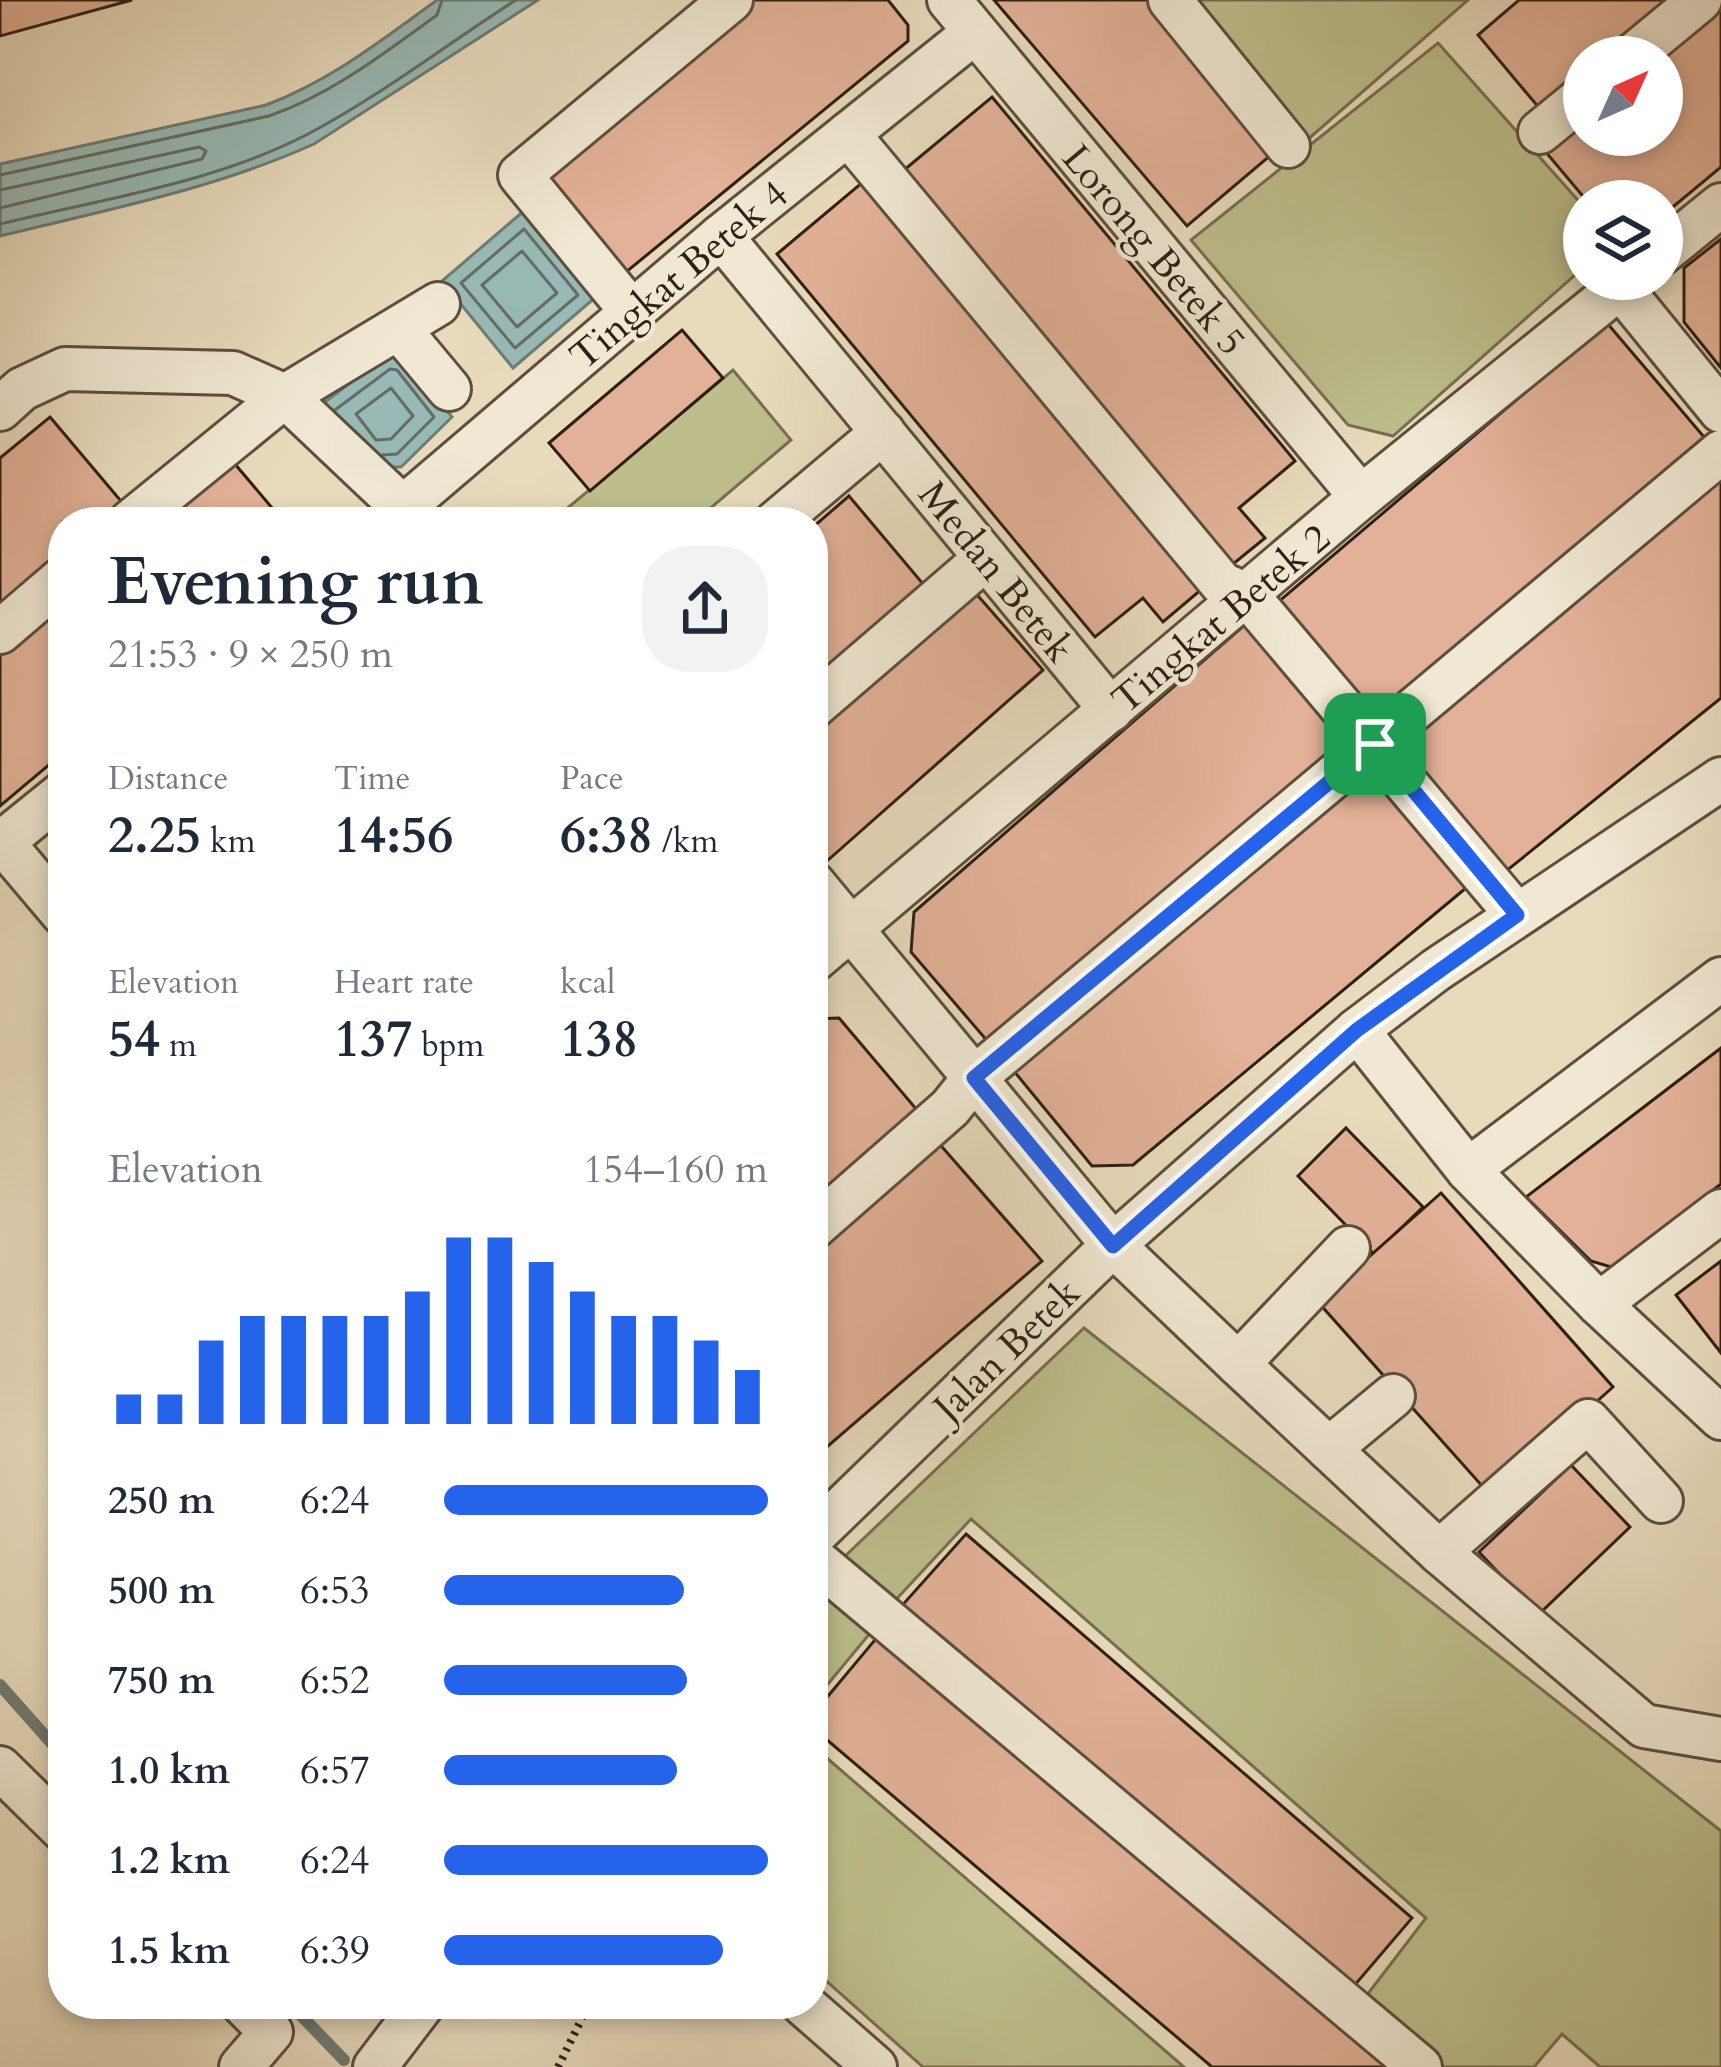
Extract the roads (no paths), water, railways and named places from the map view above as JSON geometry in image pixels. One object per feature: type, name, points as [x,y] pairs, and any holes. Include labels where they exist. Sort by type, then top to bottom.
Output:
[{"type":"street","points":[[632,312],[520,175],[731,0]]},
{"type":"street","points":[[1170,0],[1288,146]]},
{"type":"street","points":[[1656,36],[1700,0]]},
{"type":"street","name":"Tingkat Betek 4","points":[[414,507],[632,312],[848,134],[962,16]]},
{"type":"street","name":"Lorong Betek 5","points":[[962,16],[1361,497]]},
{"type":"street","points":[[1540,132],[1563,113]]},
{"type":"street","points":[[848,134],[1222,584],[1247,595],[1517,915]]},
{"type":"street","points":[[1683,236],[1721,205]]},
{"type":"street","name":"Medan Betek","points":[[721,236],[1111,710]]},
{"type":"street","name":"Tingkat Betek 2","points":[[828,948],[1361,497],[1604,300]]},
{"type":"street","points":[[1638,300],[1721,411]]},
{"type":"street","points":[[148,507],[285,396],[439,304]]},
{"type":"street","points":[[399,329],[449,389]]},
{"type":"street","points":[[0,409],[22,389],[65,369],[233,373],[285,396],[393,507]]},
{"type":"street","points":[[794,507],[883,433]]},
{"type":"street","points":[[828,1215],[950,1108],[974,1078],[1721,452]]},
{"type":"street","points":[[828,694],[986,558]]},
{"type":"street","points":[[0,632],[48,591]]},
{"type":"street","name":"Jalan Betek","points":[[828,1522],[1113,1246],[1357,1030],[1517,915],[1721,779]]},
{"type":"street","points":[[48,806],[1,843],[48,897]]},
{"type":"street","points":[[828,901],[1113,1246],[1329,1450],[1438,1552],[1645,1726],[1721,1739]]},
{"type":"street","points":[[1468,1170],[1721,979]]},
{"type":"street","points":[[1357,1030],[1468,1170],[1599,1304],[1721,1418]]},
{"type":"street","points":[[1599,1304],[1721,1211]]},
{"type":"street","points":[[1238,1364],[1348,1248]]},
{"type":"street","points":[[1329,1450],[1393,1396]]},
{"type":"street","points":[[1438,1552],[1588,1421],[1661,1501]]},
{"type":"street","points":[[828,1571],[1420,2067]]},
{"type":"street","points":[[1,1771],[48,1815]]},
{"type":"street","points":[[241,2067],[271,2032],[258,2019]]},
{"type":"street","points":[[375,2067],[412,2019]]},
{"type":"street","points":[[820,2019],[875,2067]]},
{"type":"water","points":[[437,0],[538,0],[314,144],[199,186],[0,236],[0,164],[266,105],[334,72]]},
{"type":"water","points":[[525,210],[597,296],[513,368],[442,281]]},
{"type":"water","points":[[396,349],[452,417],[401,467],[363,467],[314,410]]},
{"type":"waterway","points":[[0,1685],[48,1739]]},
{"type":"waterway","points":[[304,2019],[344,2060]]}]
